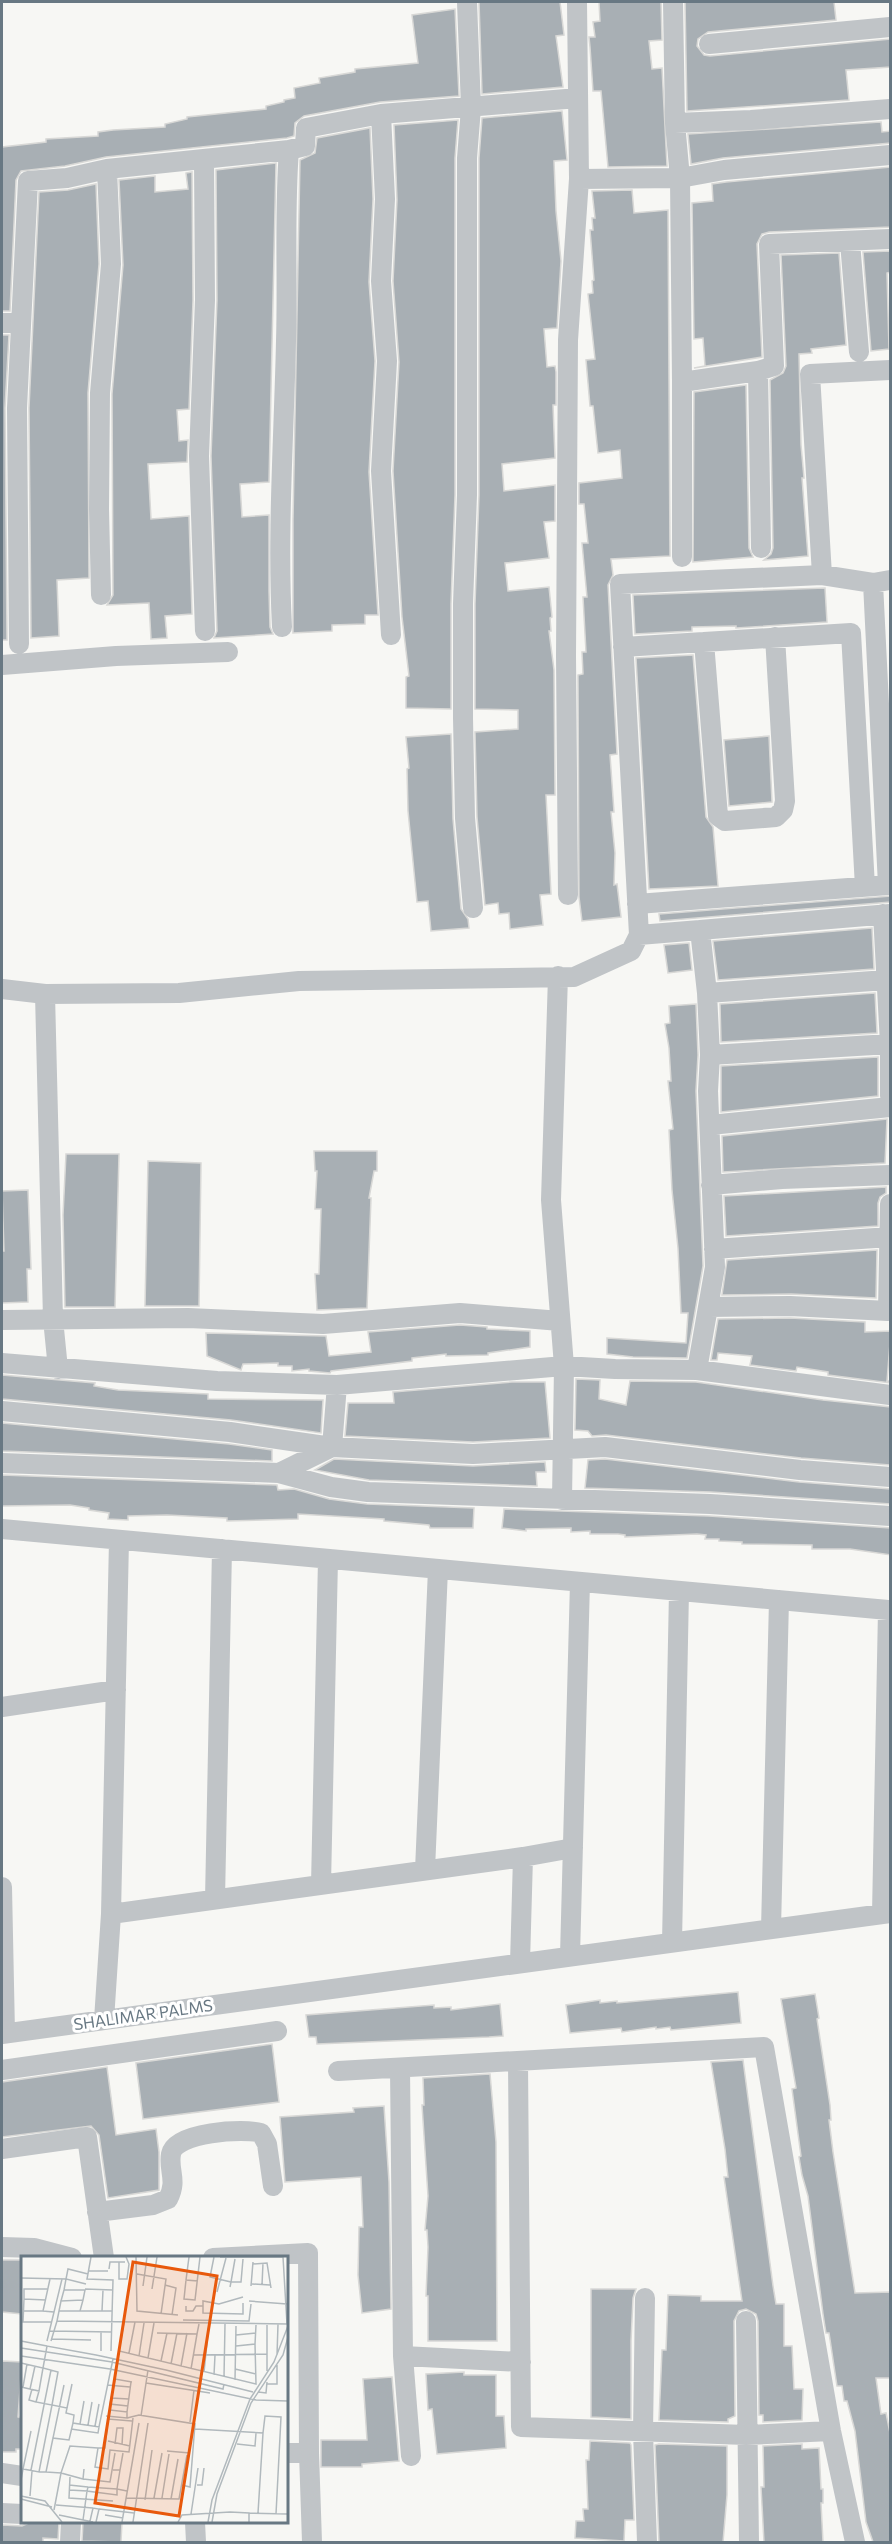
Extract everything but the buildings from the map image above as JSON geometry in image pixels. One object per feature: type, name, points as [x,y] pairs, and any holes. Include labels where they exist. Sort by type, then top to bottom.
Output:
[{"type":"street","points":[[467,2],[471,108],[467,158],[467,495],[463,627],[465,818],[474,908]]},
{"type":"street","points":[[568,895],[566,656],[568,340],[579,179],[577,2]]},
{"type":"street","points":[[674,2],[675,123],[680,178],[682,557]]},
{"type":"street","points":[[709,44],[891,27]]},
{"type":"street","points":[[19,644],[17,408],[28,181],[67,178],[107,169],[289,150],[306,146],[306,128],[381,114],[578,98]]},
{"type":"street","points":[[675,123],[751,120],[891,109]]},
{"type":"street","points":[[381,114],[385,198],[381,281],[387,361],[381,471],[391,635]]},
{"type":"street","points":[[282,627],[280,519],[287,314],[285,193],[289,150]]},
{"type":"street","points":[[579,179],[680,178],[724,170],[891,155]]},
{"type":"street","points":[[204,159],[205,300],[199,456],[205,631]]},
{"type":"street","points":[[101,595],[100,393],[111,264],[107,169]]},
{"type":"street","points":[[682,382],[758,371],[774,366],[769,244],[891,239]]},
{"type":"street","points":[[850,242],[859,352]]},
{"type":"street","points":[[2,323],[21,323]]},
{"type":"street","points":[[822,575],[810,374],[891,370]]},
{"type":"street","points":[[758,371],[761,548]]},
{"type":"street","points":[[2,989],[45,994],[179,993],[298,981],[574,977],[631,951],[639,935],[637,904],[623,647],[620,584],[822,575],[882,581],[875,632],[888,885],[637,904]]},
{"type":"street","points":[[623,647],[875,632]]},
{"type":"street","points":[[851,633],[865,887]]},
{"type":"street","points":[[704,642],[718,816],[725,821],[776,817],[783,810],[785,801],[775,637]]},
{"type":"street","points":[[2,665],[116,656],[228,652]]},
{"type":"street","points":[[639,935],[887,914],[886,980],[889,1002],[891,1096]]},
{"type":"street","points":[[697,1370],[715,1267],[708,1091],[710,1055],[707,993],[700,930]]},
{"type":"street","points":[[558,976],[551,1200],[564,1366],[562,1500]]},
{"type":"street","points":[[707,993],[886,980]]},
{"type":"street","points":[[45,994],[53,1319],[58,1369]]},
{"type":"street","points":[[710,1055],[890,1044]]},
{"type":"street","points":[[710,1125],[891,1107]]},
{"type":"street","points":[[711,1185],[891,1174]]},
{"type":"street","points":[[709,1308],[790,1306],[888,1311],[891,1204]]},
{"type":"street","points":[[714,1249],[890,1237]]},
{"type":"street","points":[[2,1320],[188,1318],[323,1324],[460,1313],[560,1321]]},
{"type":"street","points":[[2,1363],[217,1381],[337,1385],[564,1366],[697,1370],[891,1395]]},
{"type":"street","points":[[332,1448],[337,1385]]},
{"type":"street","points":[[2,1411],[230,1432],[332,1448],[473,1454],[605,1448],[800,1470],[891,1477]]},
{"type":"street","points":[[279,1473],[332,1448]]},
{"type":"street","points":[[2,1463],[279,1473],[331,1487],[368,1492],[710,1504],[891,1516]]},
{"type":"street","points":[[2,1529],[888,1610],[886,1914]]},
{"type":"street","points":[[104,2020],[111,1914],[120,1540]]},
{"type":"street","points":[[215,1900],[222,1549]]},
{"type":"street","points":[[321,1885],[328,1559]]},
{"type":"street","points":[[425,1870],[438,1569]]},
{"type":"street","points":[[570,1956],[580,1582]]},
{"type":"street","points":[[672,1942],[679,1591]]},
{"type":"street","points":[[771,1929],[779,1600]]},
{"type":"street","points":[[2,1707],[116,1690]]},
{"type":"street","points":[[111,1914],[573,1848]]},
{"type":"street","points":[[520,1963],[522,1857]]},
{"type":"street","points":[[2,1887],[3,2033]]},
{"type":"street","name":"SHALIMAR PALMS","points":[[3,2033],[886,1914]]},
{"type":"street","points":[[2,2070],[277,2031]]},
{"type":"street","points":[[338,2071],[764,2047],[831,2431],[855,2542]]},
{"type":"street","points":[[519,2062],[521,2427],[747,2436],[831,2431]]},
{"type":"street","points":[[400,2068],[403,2356],[411,2456]]},
{"type":"street","points":[[97,2211],[153,2205],[168,2199],[173,2189],[171,2153],[177,2142],[189,2137],[249,2129],[261,2133],[267,2144],[273,2186]]},
{"type":"street","points":[[2,2149],[87,2137],[104,2256]]},
{"type":"street","points":[[2,2247],[34,2248],[64,2256]]},
{"type":"street","points":[[251,2256],[308,2253],[312,2542]]},
{"type":"street","points":[[645,2298],[643,2432],[647,2542]]},
{"type":"street","points":[[746,2321],[749,2542]]},
{"type":"street","points":[[403,2356],[521,2362]]},
{"type":"street","points":[[288,2453],[309,2452]]},
{"type":"street","points":[[2,2473],[21,2476]]},
{"type":"street","points":[[2,2513],[21,2514]]},
{"type":"street","points":[[70,2542],[71,2523]]},
{"type":"street","points":[[195,2523],[196,2542]]}]
